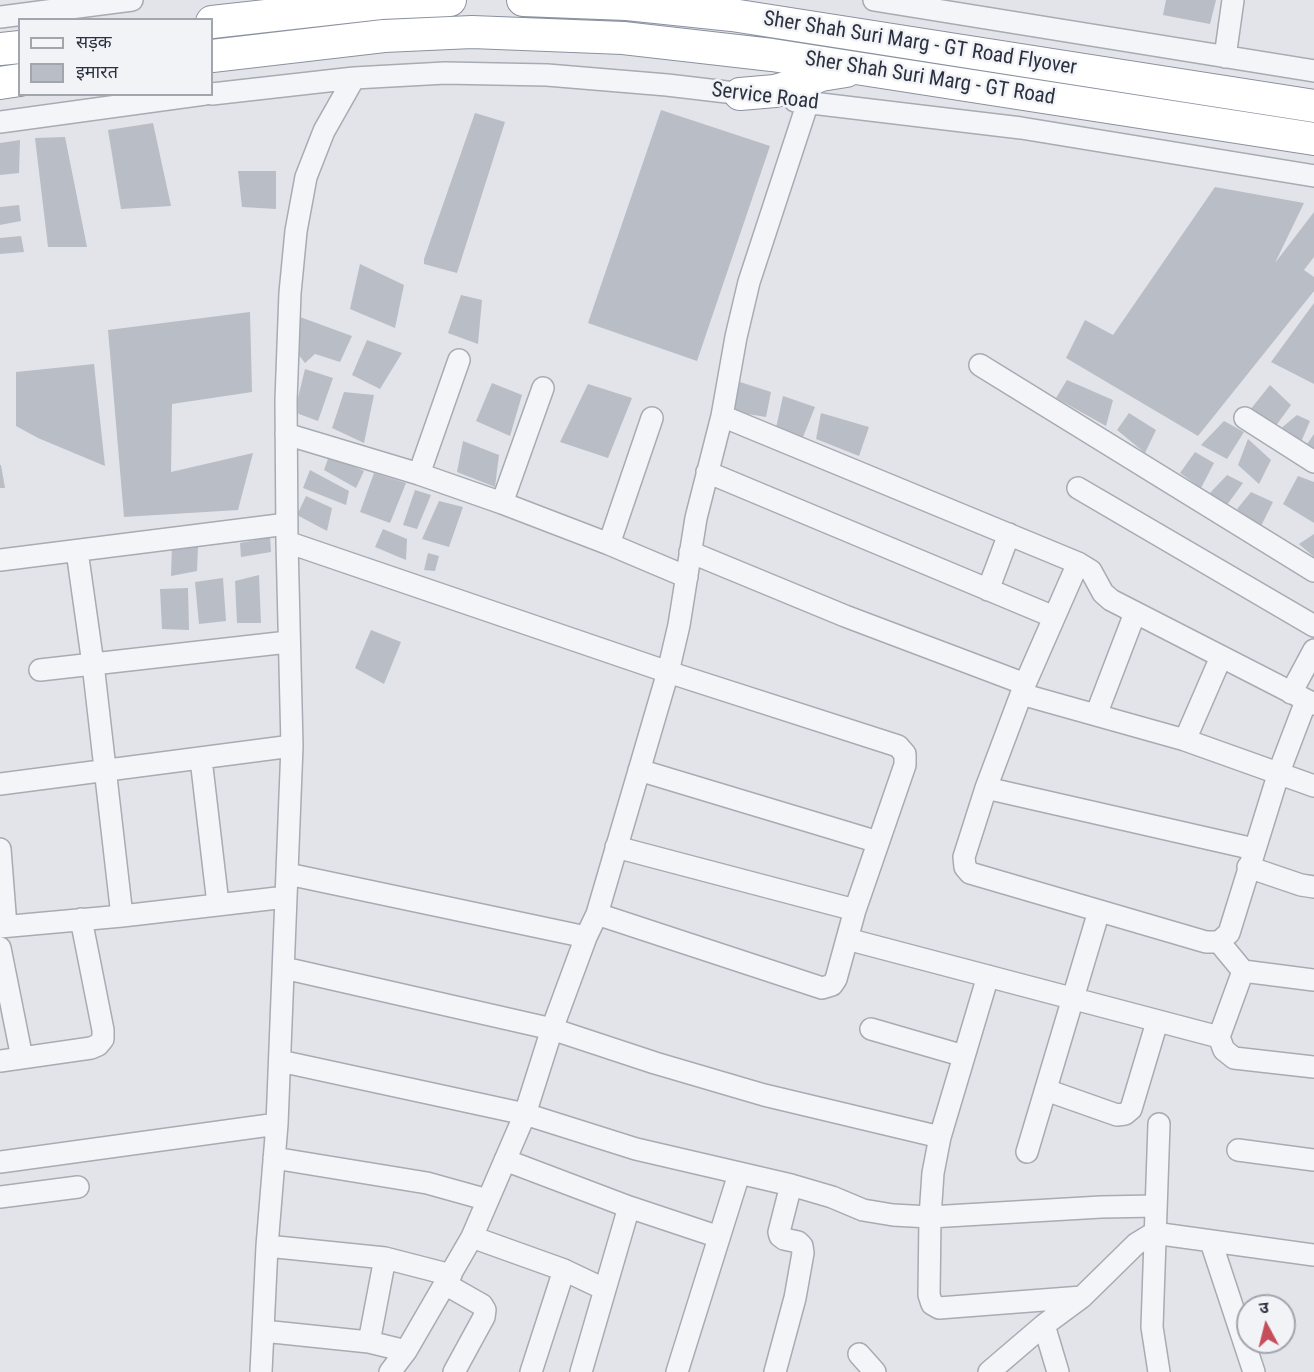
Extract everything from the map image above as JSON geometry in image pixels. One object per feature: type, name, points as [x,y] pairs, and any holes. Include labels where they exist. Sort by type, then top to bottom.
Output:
[{"type":"highway","points":[[213,22],[381,3],[450,0]]},
{"type":"highway","name":"Sher Shah Suri Marg - GT Road Flyover","points":[[523,0],[627,4],[732,15],[1314,106]]},
{"type":"highway","name":"Sher Shah Suri Marg - GT Road Flyover","points":[[213,56],[384,36],[472,33],[623,38],[772,55]]},
{"type":"highway","points":[[0,49],[18,47]]},
{"type":"highway","name":"Sher Shah Suri Marg - GT Road","points":[[772,55],[1089,103]]},
{"type":"highway","points":[[740,94],[775,91],[838,71],[879,72]]},
{"type":"highway","points":[[0,83],[18,81]]},
{"type":"highway","name":"Sher Shah Suri Marg - GT Road Flyover","points":[[1089,103],[1314,139]]},
{"type":"street","points":[[0,17],[132,0]]},
{"type":"street","points":[[880,0],[1314,71]]},
{"type":"street","points":[[1225,57],[1233,0]]},
{"type":"street","name":"Service Road","points":[[213,94],[354,78],[445,73],[547,75],[667,85],[1021,128],[1314,176]]},
{"type":"street","points":[[261,1372],[267,1246],[277,1124],[292,746],[288,642],[286,434],[290,293],[296,231],[306,177],[324,131],[354,78]]},
{"type":"street","points":[[0,122],[191,96]]},
{"type":"street","points":[[390,1372],[406,1351],[472,1238],[525,1114],[552,1029],[586,937],[597,914],[668,672],[690,552],[722,416],[749,282],[808,102]]},
{"type":"street","points":[[419,474],[459,360]]},
{"type":"street","points":[[980,365],[1314,571]]},
{"type":"street","points":[[502,503],[543,388]]},
{"type":"street","points":[[722,416],[1078,563],[1091,571],[1103,593],[1111,600],[1303,699]]},
{"type":"street","points":[[609,544],[652,418]]},
{"type":"street","points":[[1245,418],[1314,462]]},
{"type":"street","points":[[286,434],[419,474],[502,503],[687,577]]},
{"type":"street","points":[[707,472],[1054,617]]},
{"type":"street","points":[[1078,488],[1314,626]]},
{"type":"street","points":[[0,560],[287,533],[668,672],[898,746],[905,754],[905,765],[832,985],[822,988],[597,914]]},
{"type":"street","points":[[988,590],[1009,534]]},
{"type":"street","points":[[77,551],[93,664],[122,916]]},
{"type":"street","points":[[690,552],[1023,689],[1096,715],[1185,740],[1314,786]]},
{"type":"street","points":[[1078,563],[1023,689],[986,788],[964,857],[965,867],[970,873],[1206,942],[1219,942],[1229,933],[1303,699],[1314,650]]},
{"type":"street","points":[[1096,715],[1135,613]]},
{"type":"street","points":[[40,670],[288,642]]},
{"type":"street","points":[[1185,740],[1221,657]]},
{"type":"street","points":[[0,784],[292,746]]},
{"type":"street","points":[[201,759],[218,904]]},
{"type":"street","points":[[639,770],[878,842]]},
{"type":"street","points":[[986,788],[1251,858],[1301,885],[1314,887]]},
{"type":"street","points":[[616,847],[855,910]]},
{"type":"street","points":[[0,849],[3,926],[122,916],[286,897]]},
{"type":"street","points":[[288,874],[586,937]]},
{"type":"street","points":[[1027,1152],[1099,911]]},
{"type":"street","points":[[0,1060],[91,1048],[103,1039],[81,919]]},
{"type":"street","points":[[848,939],[1219,1037]]},
{"type":"street","points":[[1219,942],[1243,971],[1314,980]]},
{"type":"street","points":[[0,948],[22,1058]]},
{"type":"street","points":[[284,968],[552,1029],[655,1063],[764,1095],[940,1137]]},
{"type":"street","points":[[1243,971],[1219,1037],[1224,1050],[1234,1058],[1314,1067]]},
{"type":"street","points":[[988,976],[940,1137],[933,1173],[929,1295],[932,1304],[939,1308],[1082,1297]]},
{"type":"street","points":[[1046,1090],[1117,1115],[1125,1114],[1131,1109],[1157,1022]]},
{"type":"street","points":[[872,1029],[964,1056]]},
{"type":"street","points":[[280,1061],[525,1114],[636,1149],[791,1185],[832,1197],[863,1210],[893,1215],[930,1217],[1156,1206]]},
{"type":"street","points":[[0,1162],[277,1124]]},
{"type":"street","points":[[1159,1124],[1152,1327],[1159,1372]]},
{"type":"street","points":[[1238,1150],[1314,1160]]},
{"type":"street","points":[[274,1158],[427,1184],[488,1200]]},
{"type":"street","points":[[505,1160],[719,1238]]},
{"type":"street","points":[[677,1372],[739,1174]]},
{"type":"street","points":[[775,1372],[795,1298],[803,1253],[802,1246],[798,1242],[784,1239],[779,1232],[791,1185]]},
{"type":"street","points":[[0,1197],[78,1188]]},
{"type":"street","points":[[581,1372],[629,1207]]},
{"type":"street","points":[[989,1372],[1044,1325],[1082,1297],[1136,1244],[1154,1233],[1314,1255]]},
{"type":"street","points":[[472,1238],[564,1270],[604,1289]]},
{"type":"street","points":[[1211,1242],[1254,1372]]},
{"type":"street","points":[[267,1246],[385,1258],[448,1280],[482,1305],[485,1310],[484,1317],[454,1372]]},
{"type":"street","points":[[369,1342],[385,1258]]},
{"type":"street","points":[[531,1372],[564,1270]]},
{"type":"street","points":[[1044,1325],[1058,1372]]},
{"type":"street","points":[[263,1331],[369,1342],[406,1351]]},
{"type":"street","points":[[859,1354],[875,1372]]},
{"type":"building","points":[[1166,0],[1216,0],[1210,24],[1163,15]]},
{"type":"building","points":[[661,110],[770,146],[697,361],[588,323]]},
{"type":"building","points":[[475,113],[505,122],[457,273],[424,264],[424,259]]},
{"type":"building","points":[[153,123],[171,206],[121,209],[108,130]]},
{"type":"building","points":[[65,137],[87,247],[48,247],[35,138]]},
{"type":"building","points":[[20,140],[19,173],[0,175],[0,143]]},
{"type":"building","points":[[238,171],[276,171],[276,209],[242,207]]},
{"type":"building","points":[[1215,187],[1304,203],[1275,263],[1314,212],[1314,257],[1304,270],[1314,277],[1314,291],[1198,436],[1066,358],[1085,320],[1113,335]]},
{"type":"building","points":[[19,205],[21,221],[0,225],[0,207]]},
{"type":"building","points":[[21,236],[24,252],[0,254],[0,238]]},
{"type":"building","points":[[360,264],[404,285],[395,328],[350,309]]},
{"type":"building","points":[[461,295],[482,300],[478,344],[448,333]]},
{"type":"building","points":[[1314,303],[1314,384],[1271,362]]},
{"type":"building","points":[[250,312],[252,392],[172,404],[171,472],[253,453],[238,510],[124,517],[108,330]]},
{"type":"building","points":[[300,317],[352,336],[340,362],[315,354],[305,363],[298,354]]},
{"type":"building","points":[[367,340],[402,353],[380,389],[352,375]]},
{"type":"building","points":[[94,364],[105,466],[38,438],[16,426],[16,372]]},
{"type":"building","points":[[305,369],[333,378],[318,421],[299,414],[295,410]]},
{"type":"building","points":[[1067,380],[1113,400],[1106,426],[1056,398]]},
{"type":"building","points":[[737,381],[771,392],[766,417],[729,411]]},
{"type":"building","points":[[492,383],[522,395],[510,436],[476,421]]},
{"type":"building","points":[[588,384],[632,398],[608,458],[560,442]]},
{"type":"building","points":[[1270,385],[1291,405],[1275,427],[1250,410]]},
{"type":"building","points":[[344,392],[374,395],[364,443],[332,428]]},
{"type":"building","points":[[783,396],[815,407],[803,437],[776,428]]},
{"type":"building","points":[[821,413],[869,427],[859,456],[816,439]]},
{"type":"building","points":[[1129,413],[1156,430],[1145,453],[1117,430]]},
{"type":"building","points":[[1297,415],[1310,421],[1301,442],[1279,430]]},
{"type":"building","points":[[1224,421],[1244,432],[1227,459],[1201,445]]},
{"type":"building","points":[[1314,434],[1314,450],[1305,447]]},
{"type":"building","points":[[1248,439],[1271,460],[1259,484],[1238,465]]},
{"type":"building","points":[[463,441],[499,455],[495,487],[457,472]]},
{"type":"building","points":[[1195,452],[1214,463],[1201,488],[1180,473]]},
{"type":"building","points":[[329,456],[364,471],[356,488],[324,470]]},
{"type":"building","points":[[1,465],[5,488],[0,488]]},
{"type":"building","points":[[310,470],[349,491],[346,505],[303,488]]},
{"type":"building","points":[[374,473],[406,483],[390,523],[360,512]]},
{"type":"building","points":[[1227,475],[1243,483],[1224,509],[1210,493]]},
{"type":"building","points":[[1298,476],[1314,482],[1314,523],[1283,504]]},
{"type":"building","points":[[415,490],[431,495],[417,529],[403,525]]},
{"type":"building","points":[[1251,492],[1273,502],[1259,530],[1237,509]]},
{"type":"building","points":[[306,496],[332,508],[327,531],[297,515]]},
{"type":"building","points":[[439,501],[463,507],[449,547],[422,539]]},
{"type":"building","points":[[383,529],[407,539],[406,560],[375,547]]},
{"type":"building","points":[[1314,534],[1314,557],[1299,544]]},
{"type":"building","points":[[270,537],[271,552],[241,557],[240,543]]},
{"type":"building","points":[[172,545],[198,546],[197,571],[171,576]]},
{"type":"building","points":[[428,553],[439,556],[435,571],[424,570]]},
{"type":"building","points":[[259,575],[261,623],[237,623],[235,581]]},
{"type":"building","points":[[223,578],[226,621],[199,624],[195,582]]},
{"type":"building","points":[[188,588],[189,630],[162,629],[160,589]]},
{"type":"building","points":[[371,630],[401,642],[384,684],[355,668]]}]
